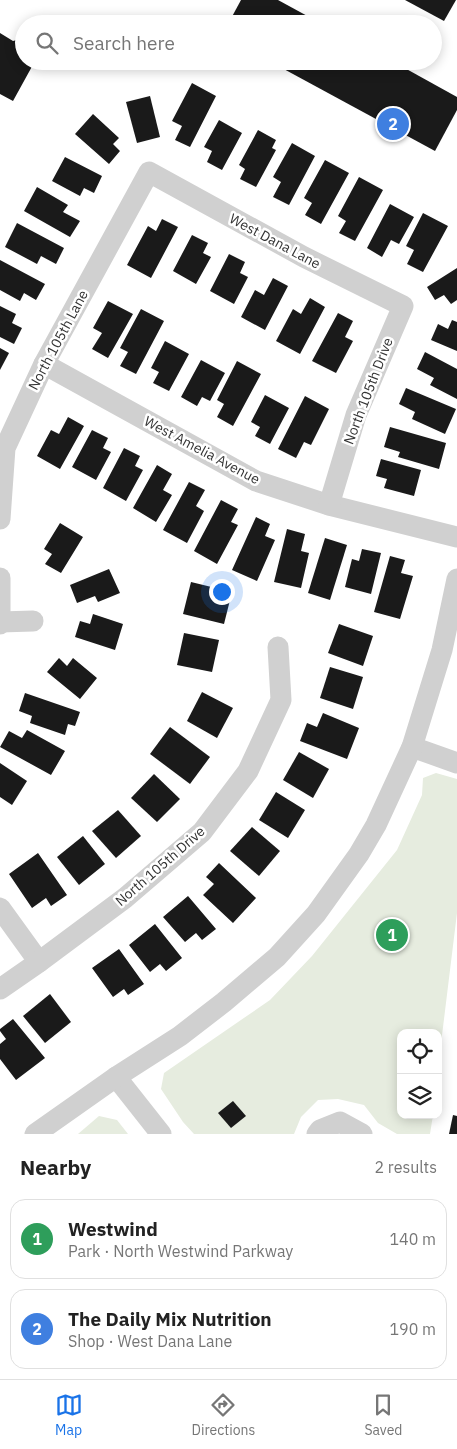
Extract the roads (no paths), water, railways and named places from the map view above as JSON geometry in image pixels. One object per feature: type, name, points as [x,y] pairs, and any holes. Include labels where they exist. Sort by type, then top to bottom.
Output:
[{"type":"street","name":"West Dana Lane","points":[[149,172],[304,257],[403,306]]},
{"type":"street","name":"North 105th Lane","points":[[0,519],[5,448],[44,364],[149,172]]},
{"type":"street","name":"North 105th Drive","points":[[329,505],[356,415],[403,306]]},
{"type":"street","name":"West Amelia Avenue","points":[[44,364],[256,481],[329,505],[457,537]]},
{"type":"street","points":[[0,578],[0,623],[33,621]]},
{"type":"street","points":[[36,1134],[116,1077],[180,1036],[239,990],[277,957],[316,914],[359,854],[376,825],[412,747],[442,650],[457,579]]},
{"type":"street","name":"North 105th Drive","points":[[0,988],[39,962],[124,898],[202,832],[248,771],[281,700],[278,647]]},
{"type":"street","points":[[412,747],[457,763]]},
{"type":"street","points":[[0,908],[39,962]]},
{"type":"street","points":[[116,1077],[162,1134]]},
{"type":"street","points":[[317,1134],[320,1130],[340,1122],[362,1134]]},
{"type":"place","name":"The Daily Mix Nutrition","points":[[393,124]]},
{"type":"place","name":"Westwind","points":[[392,935]]}]
